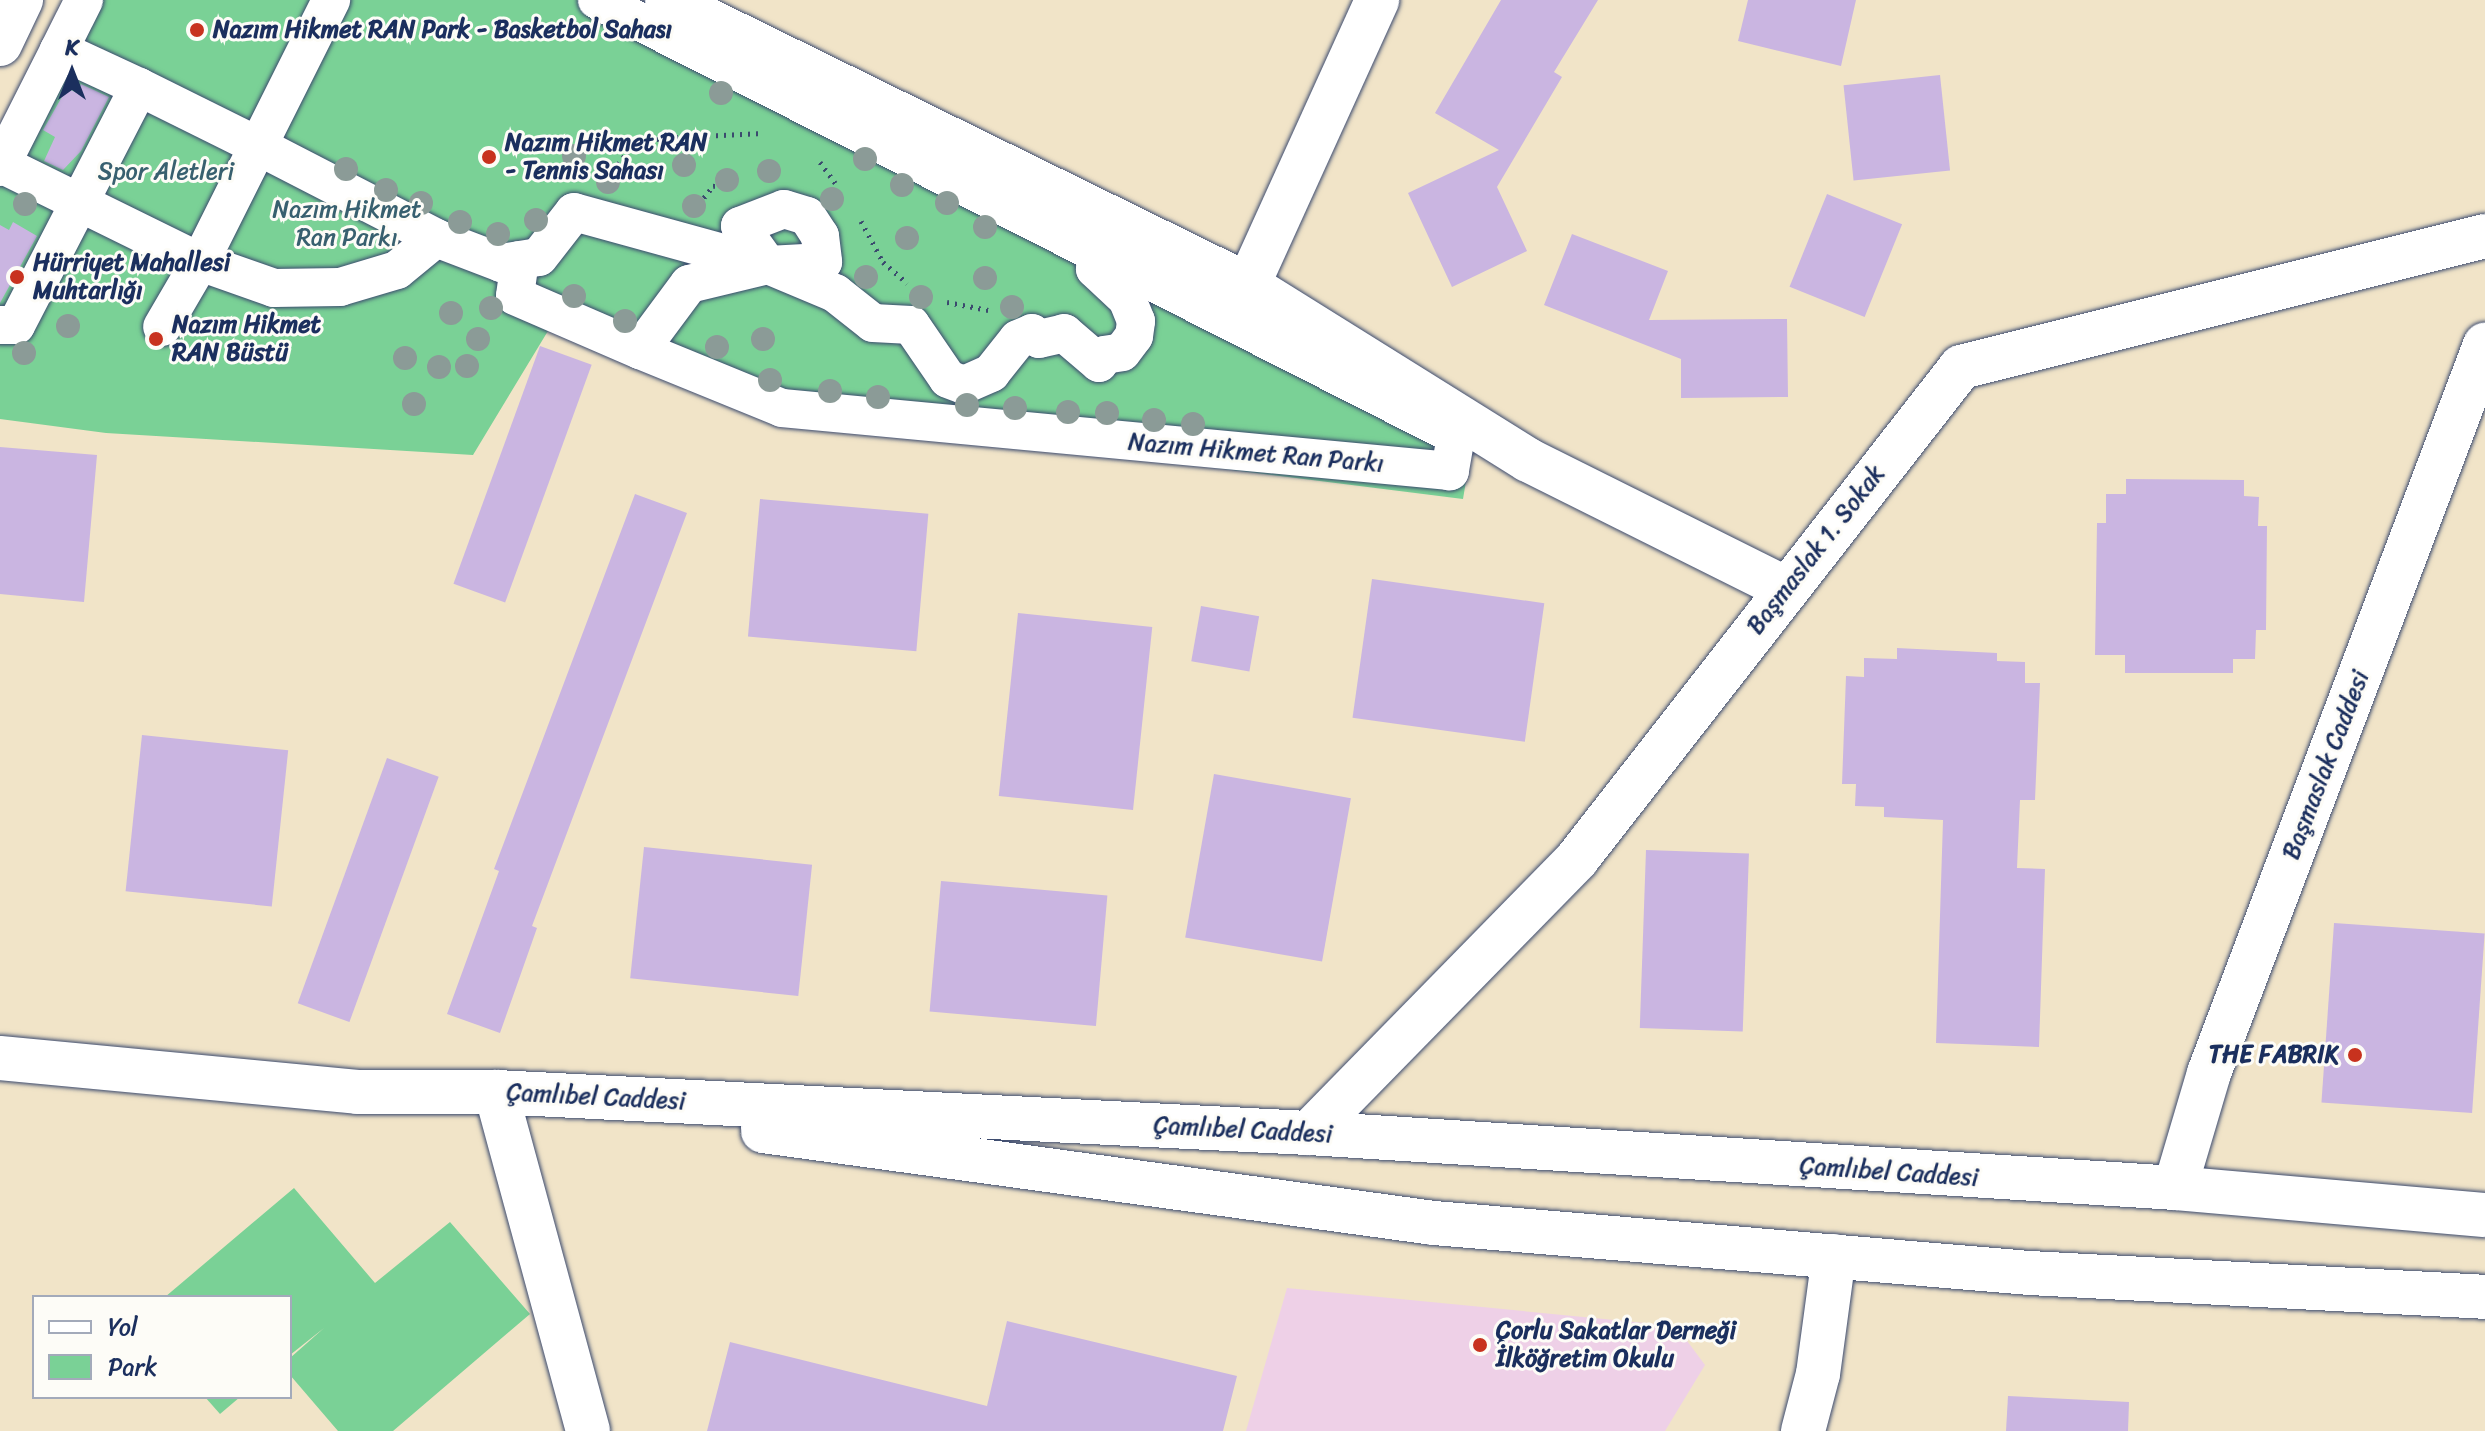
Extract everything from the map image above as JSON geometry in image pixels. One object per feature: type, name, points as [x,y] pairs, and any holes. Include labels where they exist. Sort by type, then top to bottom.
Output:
[{"type":"street","points":[[0,44],[21,0]]},
{"type":"street","points":[[84,0],[1,166],[200,262],[274,288],[340,287],[397,270],[436,238]]},
{"type":"street","points":[[162,327],[200,262],[258,146],[299,79],[331,0]]},
{"type":"street","name":"Nazım Hikmet Ran Parkı","points":[[520,260],[515,296],[782,408],[1450,471],[1456,436],[597,0]]},
{"type":"street","points":[[667,0],[1248,285],[1528,460],[1785,588]]},
{"type":"street","points":[[1248,285],[1377,0]]},
{"type":"street","points":[[59,50],[205,115],[258,146],[436,238],[501,263],[539,257],[574,212],[768,265],[835,293],[873,323],[911,325],[948,379],[964,385],[991,373],[1018,339],[1032,333],[1039,339],[1064,333],[1099,363],[1104,355],[1122,352],[1134,336],[1136,321],[1127,299],[1095,269],[1099,255]]},
{"type":"street","points":[[0,325],[16,325],[139,87]]},
{"type":"street","name":"Başmaslak 1. Sokak","points":[[1309,1133],[1577,859],[1785,588],[1961,367],[2485,236]]},
{"type":"street","points":[[640,350],[689,284],[768,265]]},
{"type":"street","name":"Başmaslak Caddesi","points":[[2175,1188],[2209,1073],[2485,345]]},
{"type":"street","name":"Çamlıbel Caddesi","points":[[0,1058],[357,1092],[496,1092],[1309,1133],[2175,1188],[2485,1215]]},
{"type":"street","points":[[588,1431],[496,1092],[1327,1212],[2030,1273],[2485,1297]]},
{"type":"street","points":[[1803,1431],[1818,1374],[1834,1256]]},
{"type":"shaded area","name":"Çorlu Sakatlar Derneği İlköğretim Okulu","points":[[1287,1288],[1676,1326],[1705,1365],[1665,1431],[1246,1431]]},
{"type":"green space","name":"Nazım Hikmet Ran Parkı","points":[[88,0],[594,0],[1469,463],[1463,499],[768,412],[551,326],[473,455],[106,433],[0,419],[0,180]]},
{"type":"green space","points":[[294,1188],[375,1283],[450,1222],[530,1314],[393,1431],[338,1431],[292,1377],[292,1356],[324,1328],[292,1353],[292,1295],[167,1295]]},
{"type":"green space","points":[[207,1399],[238,1399],[220,1414]]},
{"type":"building","points":[[1501,0],[1598,0],[1554,72],[1562,77],[1497,187],[1527,251],[1452,287],[1408,193],[1499,150],[1435,113]]},
{"type":"building","points":[[1748,0],[1856,0],[1841,66],[1738,41]]},
{"type":"building","points":[[1940,75],[1950,170],[1854,181],[1844,85]]},
{"type":"building","points":[[81,84],[109,97],[81,151],[63,170],[44,161],[55,137],[43,130],[67,88],[77,93]]},
{"type":"building","points":[[1827,194],[1902,224],[1865,317],[1790,287]]},
{"type":"building","points":[[13,222],[37,236],[0,303],[0,225],[9,230]]},
{"type":"building","points":[[1572,234],[1668,271],[1649,320],[1787,319],[1788,397],[1681,398],[1681,359],[1544,305]]},
{"type":"building","points":[[540,346],[592,365],[505,603],[453,584]]},
{"type":"building","points":[[0,447],[97,455],[84,602],[0,594]]},
{"type":"building","points":[[2126,479],[2244,480],[2244,496],[2259,497],[2258,526],[2267,526],[2266,630],[2256,630],[2255,659],[2233,659],[2233,673],[2125,673],[2125,655],[2095,655],[2097,523],[2106,523],[2106,494],[2126,494]]},
{"type":"building","points":[[635,494],[687,513],[532,926],[537,928],[500,1033],[447,1014],[499,871],[494,869]]},
{"type":"building","points":[[760,499],[928,514],[916,651],[748,636]]},
{"type":"building","points":[[1372,579],[1544,603],[1525,742],[1353,718]]},
{"type":"building","points":[[1201,606],[1259,616],[1249,671],[1191,661]]},
{"type":"building","points":[[1018,613],[1152,627],[1133,810],[999,796]]},
{"type":"building","points":[[1897,648],[1997,653],[1997,661],[2025,662],[2025,683],[2040,683],[2035,800],[2020,800],[2017,868],[2045,869],[2039,1047],[1936,1043],[1943,820],[1884,817],[1884,807],[1855,806],[1856,784],[1842,784],[1846,676],[1864,677],[1864,658],[1897,659]]},
{"type":"building","points":[[142,735],[288,750],[272,907],[126,891]]},
{"type":"building","points":[[387,758],[439,777],[349,1022],[298,1003]]},
{"type":"building","points":[[1214,774],[1351,798],[1322,962],[1185,937]]},
{"type":"building","points":[[644,847],[812,865],[798,996],[630,978]]},
{"type":"building","points":[[1646,850],[1749,854],[1743,1031],[1640,1028]]},
{"type":"building","points":[[941,881],[1107,896],[1096,1026],[930,1012]]},
{"type":"building","points":[[2334,923],[2485,934],[2472,1113],[2321,1103]]},
{"type":"building","points":[[1007,1321],[1237,1376],[1223,1431],[707,1431],[730,1342],[987,1406]]},
{"type":"building","points":[[2008,1396],[2129,1402],[2128,1431],[2006,1431]]},
{"type":"place","name":"Nazım Hikmet RAN Park - Basketbol Sahası","points":[[197,30]]},
{"type":"place","name":"Nazım Hikmet RAN - Tennis Sahası","points":[[489,157]]},
{"type":"place","name":"Hürriyet Mahallesi Muhtarlığı","points":[[17,277]]},
{"type":"place","name":"Nazım Hikmet RAN Büstü","points":[[156,339]]},
{"type":"place","name":"THE FABRIK","points":[[2355,1055]]},
{"type":"place","name":"Çorlu Sakatlar Derneği İlköğretim Okulu","points":[[1480,1345]]},
{"type":"park label","name":"Spor Aletleri","points":[[166,172]]}]
